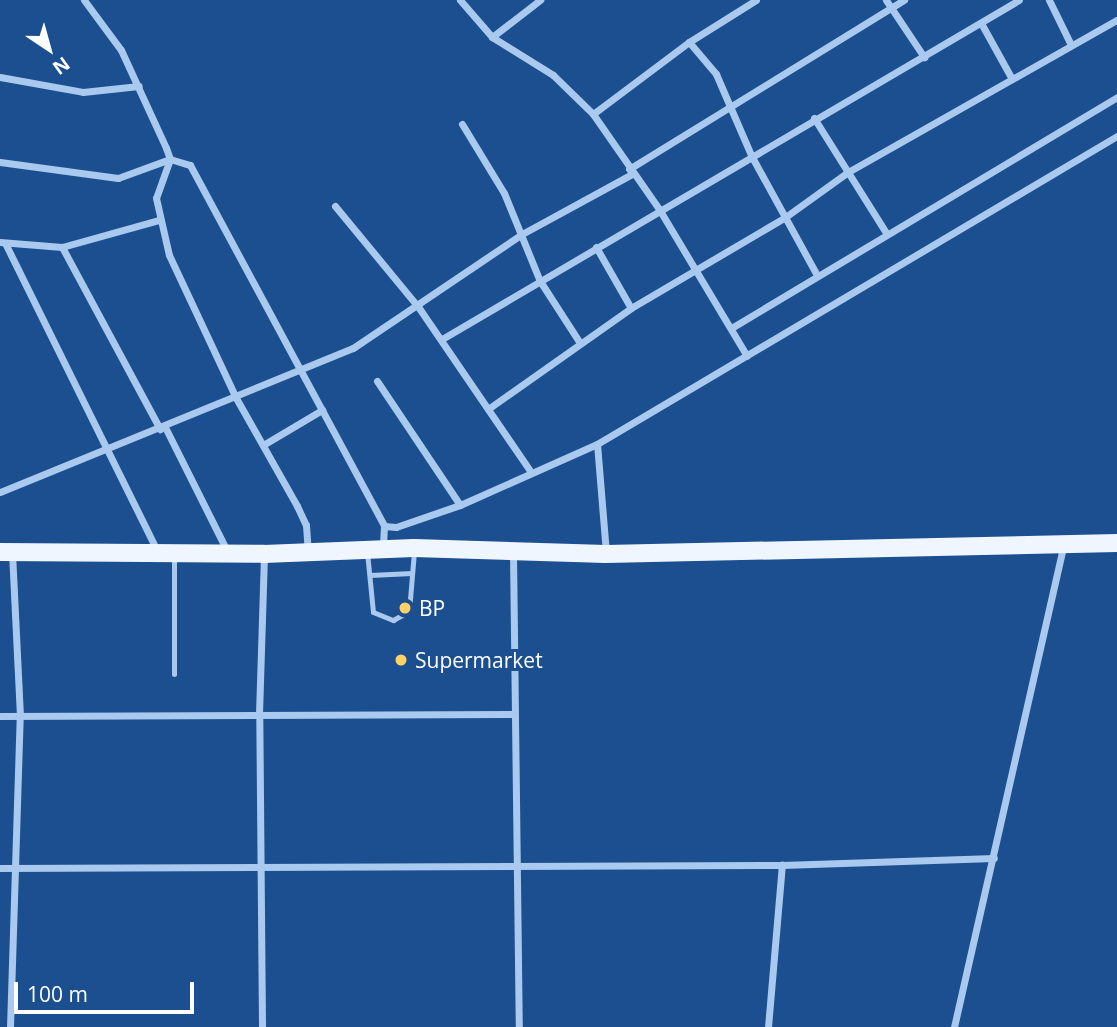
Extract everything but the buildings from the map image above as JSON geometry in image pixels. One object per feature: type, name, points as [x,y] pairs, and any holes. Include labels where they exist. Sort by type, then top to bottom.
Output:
[{"type":"main road","points":[[6,552],[264,554],[414,548],[606,554],[1117,543]]},
{"type":"street","points":[[84,0],[121,50],[170,159],[156,198],[159,220],[180,283],[236,398],[306,525],[308,552]]},
{"type":"street","points":[[460,0],[492,37],[552,75],[593,114],[630,171],[659,209],[733,327],[747,356]]},
{"type":"street","points":[[492,37],[540,0]]},
{"type":"street","points":[[593,114],[690,43],[757,0]]},
{"type":"street","points":[[886,0],[924,57]]},
{"type":"street","points":[[0,492],[236,398],[300,367],[354,348],[419,308],[522,234],[630,171],[727,104],[904,0]]},
{"type":"street","points":[[442,339],[659,209],[1019,0]]},
{"type":"street","points":[[1049,0],[1072,45]]},
{"type":"street","points":[[488,409],[631,308],[784,219],[848,172],[1117,20]]},
{"type":"street","points":[[981,23],[1012,79]]},
{"type":"street","points":[[690,43],[716,74],[752,157],[817,275]]},
{"type":"street","points":[[0,77],[83,92],[139,86]]},
{"type":"street","points":[[733,327],[1117,97]]},
{"type":"street","points":[[814,118],[886,233]]},
{"type":"street","points":[[462,124],[504,193],[540,281],[580,343]]},
{"type":"street","points":[[384,526],[396,527],[460,505],[597,444],[1117,136]]},
{"type":"street","points":[[0,162],[118,178],[170,159],[190,165],[384,526]]},
{"type":"street","points":[[335,206],[442,339],[531,472]]},
{"type":"street","points":[[159,220],[62,247],[3,244],[106,450],[166,553]]},
{"type":"street","points":[[62,247],[228,553]]},
{"type":"street","points":[[596,247],[631,308]]},
{"type":"street","points":[[377,381],[460,505]]},
{"type":"street","points":[[263,445],[322,410]]},
{"type":"street","points":[[597,444],[606,554]]},
{"type":"street","points":[[375,548],[384,526]]},
{"type":"street","points":[[954,1027],[1064,543]]},
{"type":"street","points":[[6,552],[20,716],[10,1027]]},
{"type":"street","points":[[513,553],[519,1027]]},
{"type":"street","points":[[262,1027],[264,867],[259,714],[264,554]]},
{"type":"street","points":[[0,716],[514,714]]},
{"type":"street","points":[[0,867],[782,865],[994,858]]},
{"type":"street","points":[[768,1027],[782,865]]},
{"type":"lane","points":[[375,548],[370,575],[373,612],[393,620],[409,611],[414,548]]},
{"type":"lane","points":[[166,553],[174,674]]},
{"type":"lane","points":[[370,575],[412,573]]},
{"type":"place","name":"BP","points":[[405,608]]},
{"type":"place","name":"Supermarket","points":[[401,660]]}]
